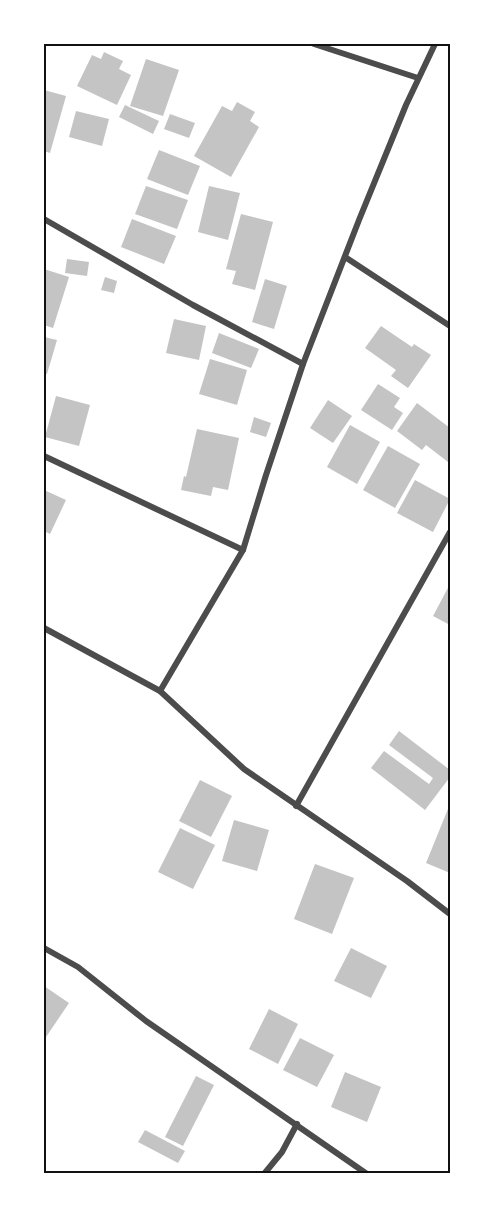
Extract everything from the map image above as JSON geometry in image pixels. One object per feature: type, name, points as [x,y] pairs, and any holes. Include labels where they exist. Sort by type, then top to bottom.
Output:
[{"type":"street","points":[[314,44],[418,78]]},
{"type":"street","points":[[160,691],[243,550],[303,364],[418,78],[435,44]]},
{"type":"street","points":[[44,219],[193,305],[303,364]]},
{"type":"street","points":[[345,257],[450,326]]},
{"type":"street","points":[[44,456],[243,550]]},
{"type":"street","points":[[296,806],[450,532]]},
{"type":"street","points":[[44,628],[160,691],[244,769],[407,881],[450,914]]},
{"type":"street","points":[[44,948],[78,967],[146,1021],[367,1173]]},
{"type":"street","points":[[264,1173],[282,1152],[297,1124]]},
{"type":"building","points":[[104,52],[123,61],[119,69],[131,75],[117,105],[77,86],[92,55],[101,59]]},
{"type":"building","points":[[146,59],[179,70],[163,116],[130,106]]},
{"type":"building","points":[[44,90],[66,96],[50,153],[44,151]]},
{"type":"building","points":[[237,102],[255,112],[250,121],[259,127],[231,177],[194,156],[222,106],[232,111]]},
{"type":"building","points":[[125,105],[159,121],[153,134],[119,117]]},
{"type":"building","points":[[76,111],[109,119],[102,146],[69,137]]},
{"type":"building","points":[[170,114],[195,123],[189,138],[164,129]]},
{"type":"building","points":[[159,150],[200,166],[188,195],[147,179]]},
{"type":"building","points":[[146,186],[188,200],[177,229],[135,214]]},
{"type":"building","points":[[209,186],[240,193],[228,240],[198,232]]},
{"type":"building","points":[[241,214],[273,222],[255,290],[232,284],[236,271],[226,269]]},
{"type":"building","points":[[132,219],[176,236],[164,264],[121,247]]},
{"type":"building","points":[[67,259],[89,262],[87,276],[65,273]]},
{"type":"building","points":[[44,269],[69,277],[53,328],[44,325]]},
{"type":"building","points":[[105,277],[117,281],[114,293],[101,290]]},
{"type":"building","points":[[265,279],[287,286],[274,329],[252,322]]},
{"type":"building","points":[[174,319],[206,326],[199,360],[166,353]]},
{"type":"building","points":[[381,326],[412,347],[414,344],[431,355],[408,388],[391,376],[396,370],[365,348]]},
{"type":"building","points":[[219,333],[259,349],[251,368],[212,353]]},
{"type":"building","points":[[44,337],[57,340],[47,374],[44,373]]},
{"type":"building","points":[[210,359],[247,370],[237,405],[199,394]]},
{"type":"building","points":[[378,384],[400,398],[394,407],[403,413],[392,430],[361,410]]},
{"type":"building","points":[[56,396],[90,405],[79,446],[45,437]]},
{"type":"building","points":[[328,400],[352,416],[333,443],[310,428]]},
{"type":"building","points":[[417,403],[450,428],[450,459],[448,462],[426,445],[422,450],[397,431]]},
{"type":"building","points":[[254,417],[271,423],[266,437],[250,432]]},
{"type":"building","points":[[350,425],[380,442],[357,484],[327,467]]},
{"type":"building","points":[[197,429],[239,438],[228,490],[213,487],[211,496],[181,490]]},
{"type":"building","points":[[388,446],[420,464],[395,508],[363,490]]},
{"type":"building","points":[[415,480],[450,499],[433,532],[397,513]]},
{"type":"building","points":[[44,490],[66,500],[50,534],[44,531]]},
{"type":"building","points":[[450,584],[450,625],[433,616]]},
{"type":"building","points":[[399,731],[450,770],[450,777],[425,810],[371,768],[384,751],[429,784],[433,778],[389,745]]},
{"type":"building","points":[[200,780],[232,796],[211,837],[179,821]]},
{"type":"building","points":[[450,804],[450,873],[426,863]]},
{"type":"building","points":[[234,820],[269,830],[257,871],[222,861]]},
{"type":"building","points":[[180,828],[215,845],[193,889],[158,872]]},
{"type":"building","points":[[315,864],[354,878],[332,934],[294,919]]},
{"type":"building","points":[[351,948],[387,966],[371,998],[334,981]]},
{"type":"building","points":[[44,986],[69,1003],[44,1040]]},
{"type":"building","points":[[269,1009],[298,1024],[278,1064],[249,1049]]},
{"type":"building","points":[[300,1038],[334,1055],[317,1087],[283,1070]]},
{"type":"building","points":[[345,1072],[381,1087],[367,1122],[331,1107]]},
{"type":"building","points":[[196,1076],[214,1085],[183,1146],[165,1137]]},
{"type":"building","points":[[145,1130],[185,1151],[178,1163],[138,1142]]}]
